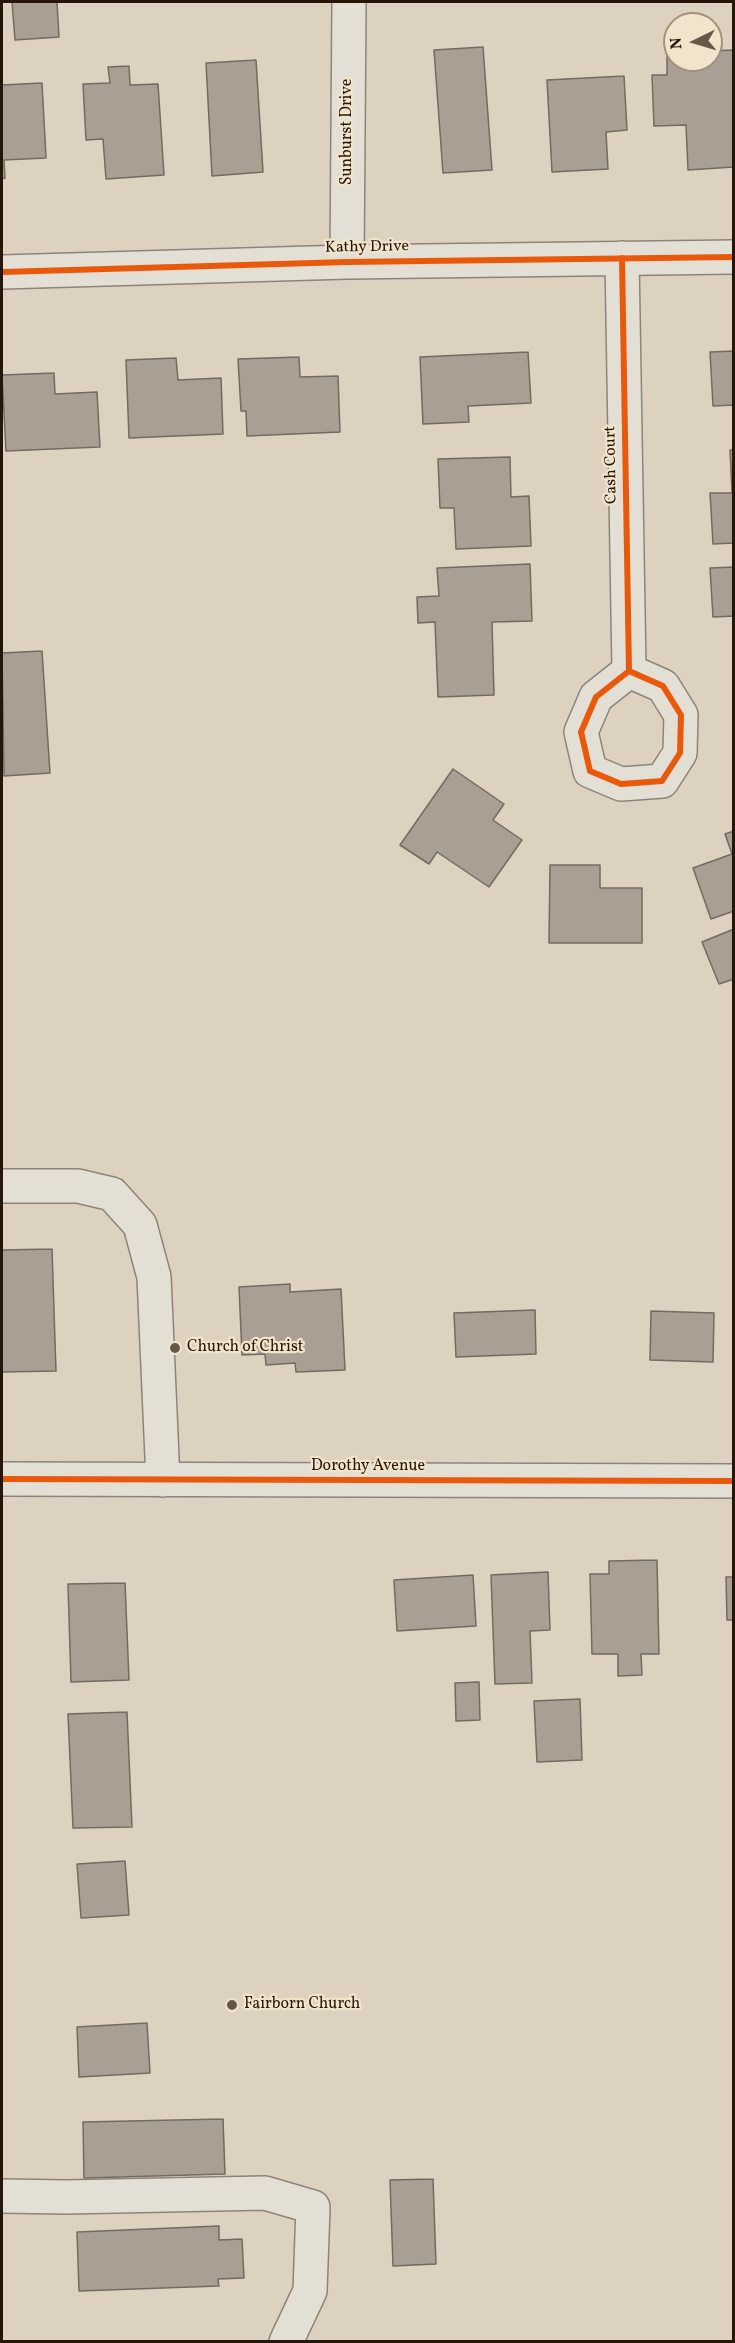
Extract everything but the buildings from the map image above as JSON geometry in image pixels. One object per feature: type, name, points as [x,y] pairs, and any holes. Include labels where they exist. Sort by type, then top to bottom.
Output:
[{"type":"street","name":"Sunburst Drive","points":[[347,262],[349,2]]},
{"type":"street","name":"Kathy Drive","points":[[2,273],[347,262],[734,257]]},
{"type":"street","name":"Cash Court","points":[[622,258],[629,671]]},
{"type":"street","points":[[2,1186],[78,1186],[112,1194],[140,1225],[154,1277],[163,1480]]},
{"type":"street","name":"Dorothy Avenue","points":[[2,1479],[734,1481]]},
{"type":"street","points":[[2,2196],[265,2193],[313,2206],[310,2291],[286,2342]]},
{"type":"cycle path","points":[[2,272],[347,262],[734,257]]},
{"type":"cycle path","points":[[622,258],[629,671],[596,697],[581,732],[590,771],[621,784],[662,781],[680,753],[681,715],[663,686],[629,671]]},
{"type":"cycle path","points":[[2,1479],[734,1481]]},
{"type":"place","name":"Church of Christ","points":[[175,1348]]},
{"type":"place","name":"Fairborn Church","points":[[232,2005]]}]
